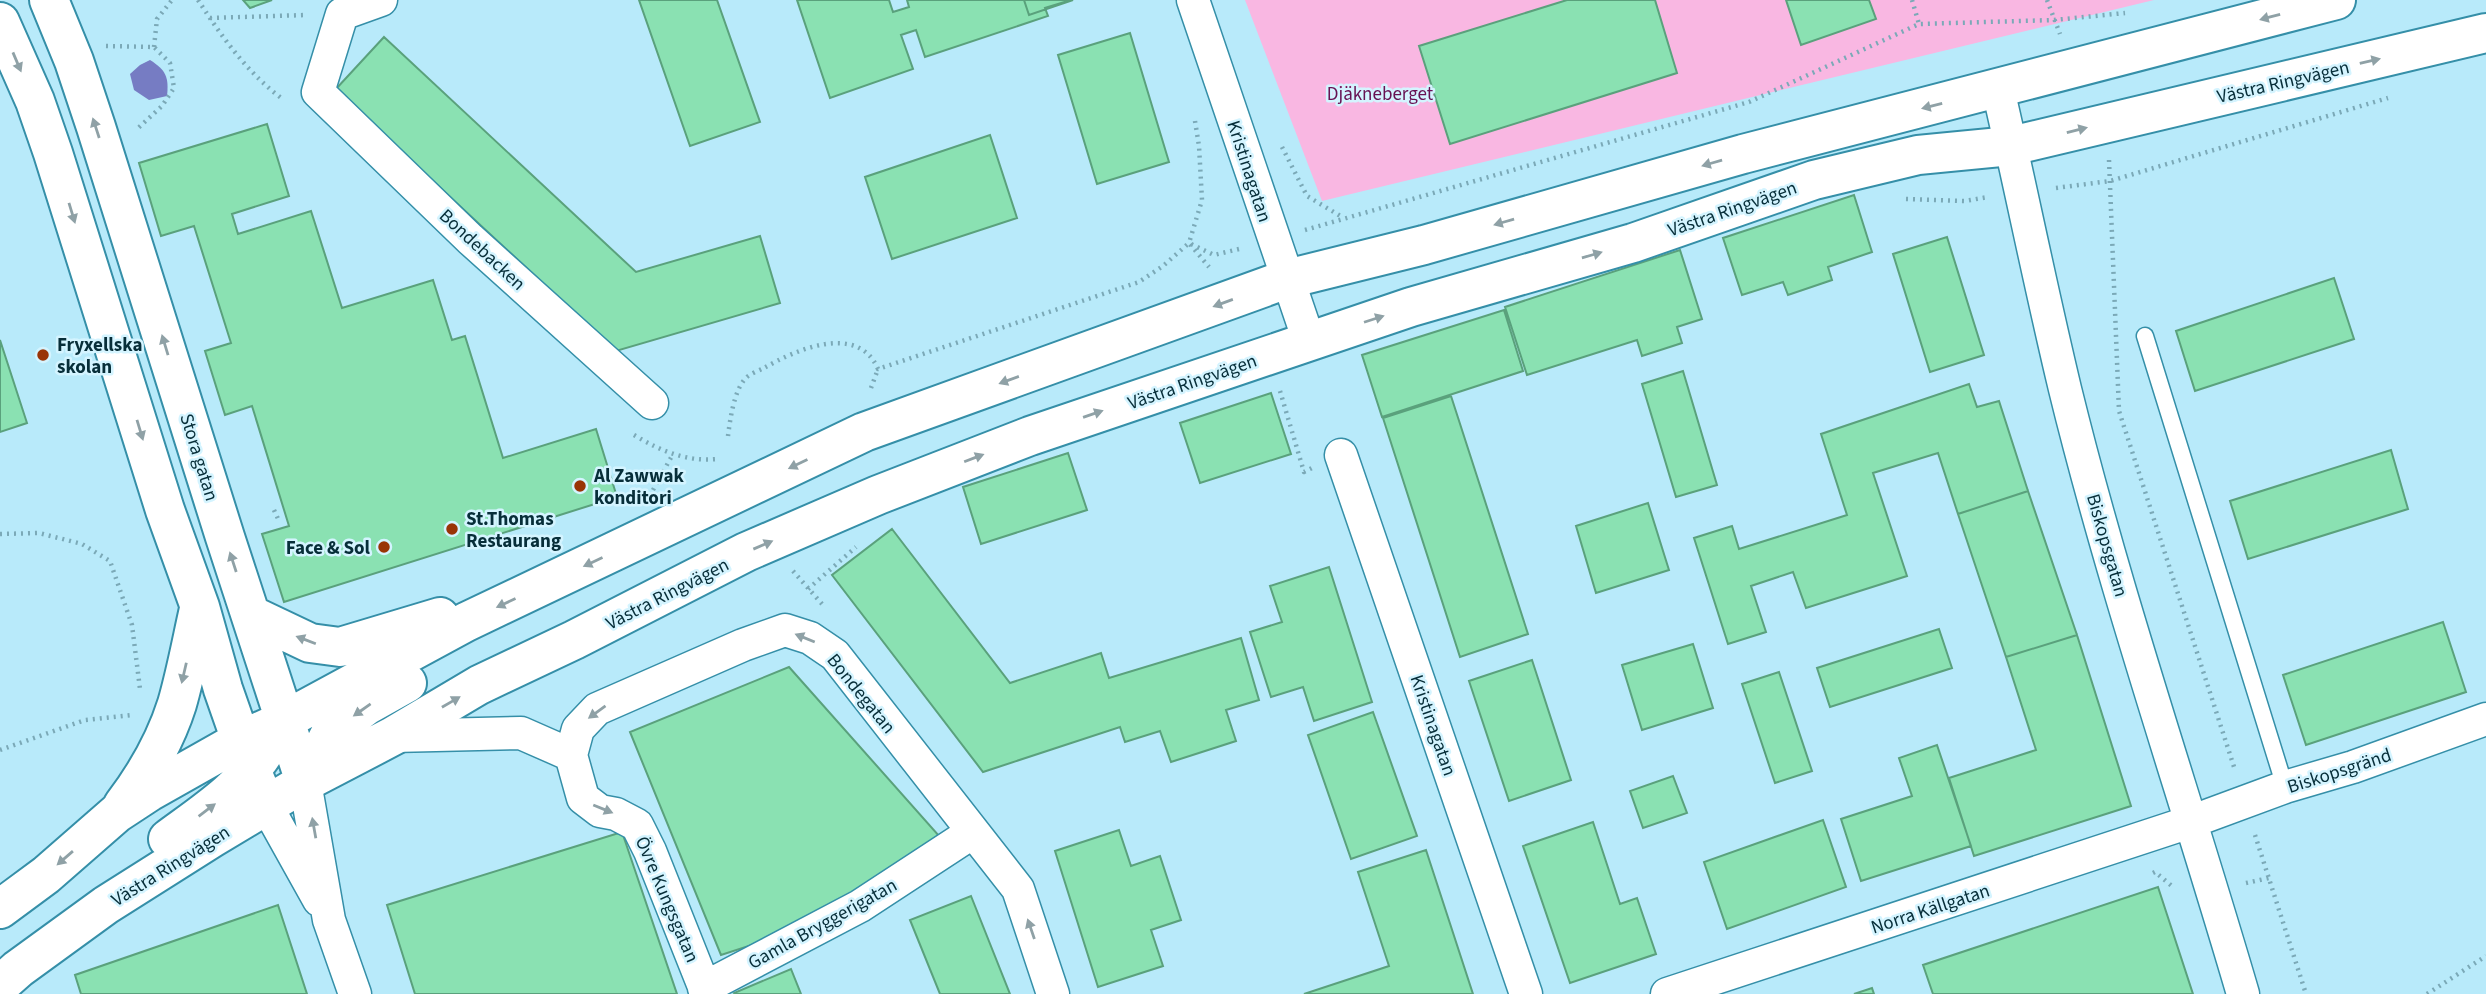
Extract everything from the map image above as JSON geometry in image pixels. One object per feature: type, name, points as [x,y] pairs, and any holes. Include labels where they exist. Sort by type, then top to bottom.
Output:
[{"type":"main road","name":"Stora gatan","points":[[49,0],[74,61],[96,127],[305,782]]},
{"type":"main road","points":[[0,985],[54,944],[49,928],[52,922],[203,813],[253,773],[285,720],[466,622],[864,432],[1287,279],[1424,245],[1743,154],[2336,0]]},
{"type":"main road","name":"Stora gatan","points":[[0,22],[53,152],[165,510],[200,607],[223,688],[253,773]]},
{"type":"main road","name":"Västra Ringvägen","points":[[0,909],[46,875],[117,813],[149,792],[253,773],[305,782],[393,736],[479,685],[746,552],[878,495],[1030,436],[1411,307],[1633,243],[1814,180],[1918,155],[2011,146],[2486,33]]},
{"type":"main road","points":[[117,813],[137,786],[155,719],[177,705],[200,607]]},
{"type":"main road","points":[[251,615],[310,643],[341,647],[443,616],[466,622]]},
{"type":"main road","points":[[305,782],[331,732],[366,706],[452,656],[466,622]]},
{"type":"street","points":[[342,14],[381,0]]},
{"type":"street","name":"Kristinagatan","points":[[1194,0],[1309,341]]},
{"type":"street","name":"Bondebacken","points":[[342,14],[318,92],[470,239],[652,402]]},
{"type":"street","name":"Biskopsgatan","points":[[1998,89],[2065,390],[2138,651],[2193,821],[2243,994]]},
{"type":"street","name":"Kristinagatan","points":[[1341,455],[1526,994]]},
{"type":"street","name":"Bondegatan","points":[[571,755],[578,729],[597,709],[743,645],[785,630],[810,638],[835,655],[1018,890],[1053,994]]},
{"type":"street","name":"Biskopsgränd","points":[[2193,821],[2486,719]]},
{"type":"street","points":[[393,736],[521,733],[571,755]]},
{"type":"street","name":"Övre Kungsgatan","points":[[571,755],[583,798],[600,811],[616,814],[637,825],[650,851],[705,991]]},
{"type":"street","name":"Stora gatan","points":[[253,773],[329,920],[355,994]]},
{"type":"street","name":"Stora gatan","points":[[305,782],[329,920]]},
{"type":"street","name":"Norra Källgatan","points":[[1667,994],[2193,821]]},
{"type":"street","name":"Gamla Bryggerigatan","points":[[705,991],[860,906],[973,832]]},
{"type":"lane","points":[[2145,336],[2285,787]]},
{"type":"path","points":[[154,47],[158,19],[172,0]]},
{"type":"path","points":[[1912,0],[1919,24]]},
{"type":"path","points":[[2047,0],[2054,20]]},
{"type":"path","points":[[1189,243],[1214,255],[1274,241],[1343,218],[1749,102],[1919,24],[2054,20],[2134,12]]},
{"type":"path","points":[[210,18],[342,14]]},
{"type":"path","points":[[105,46],[154,47],[170,63],[174,88],[162,106],[144,123]]},
{"type":"path","points":[[2096,184],[2395,96]]},
{"type":"path","points":[[728,436],[732,409],[744,379],[790,353],[814,345],[847,345],[868,354],[878,369],[1139,282],[1163,266],[1189,243],[1202,200],[1199,146],[1193,112]]},
{"type":"path","points":[[1279,141],[1307,196],[1343,218]]},
{"type":"path","points":[[1189,243],[1210,267]]},
{"type":"path","points":[[1279,390],[1304,472],[1341,455]]},
{"type":"path","points":[[274,510],[279,522]]},
{"type":"path","points":[[0,534],[39,533],[82,544],[110,561],[132,625],[155,719],[85,720],[0,750]]},
{"type":"path","points":[[808,589],[827,575]]},
{"type":"path","points":[[2142,876],[2155,872],[2188,899],[2269,878]]},
{"type":"path","points":[[2427,994],[2486,956]]},
{"type":"green space","name":"Djäkneberget","points":[[1245,0],[2154,0],[1322,201]]},
{"type":"water","points":[[150,60],[160,67],[165,75],[168,89],[167,96],[149,100],[134,90],[130,74]]},
{"type":"building","points":[[243,0],[272,0],[250,8]]},
{"type":"building","points":[[639,0],[717,0],[760,122],[690,146]]},
{"type":"building","points":[[797,0],[889,0],[893,12],[909,7],[907,0],[1071,0],[1045,8],[1048,16],[925,57],[916,30],[901,35],[913,69],[830,98]]},
{"type":"building","points":[[1024,0],[1073,0],[1029,15]]},
{"type":"building","points":[[1567,0],[1655,0],[1677,73],[1450,144],[1419,46]]},
{"type":"building","points":[[1786,0],[1869,0],[1876,19],[1801,45]]},
{"type":"building","points":[[1130,33],[1169,162],[1097,184],[1058,55]]},
{"type":"building","points":[[384,37],[636,272],[760,236],[780,303],[616,351],[335,90]]},
{"type":"building","points":[[267,124],[289,196],[232,214],[238,234],[311,211],[342,308],[433,280],[452,340],[465,336],[503,458],[596,429],[617,497],[284,602],[262,534],[289,526],[252,406],[225,415],[205,351],[231,343],[194,226],[161,236],[139,163]]},
{"type":"building","points":[[990,135],[1017,218],[892,259],[865,177]]},
{"type":"building","points":[[1854,195],[1872,252],[1828,267],[1832,280],[1788,295],[1783,282],[1742,295],[1723,238]]},
{"type":"building","points":[[1947,237],[1984,355],[1930,372],[1893,254]]},
{"type":"building","points":[[1680,250],[1702,319],[1677,327],[1682,343],[1642,356],[1637,340],[1527,375],[1505,307]]},
{"type":"building","points":[[2334,278],[2354,339],[2195,391],[2176,331]]},
{"type":"building","points":[[1504,310],[1523,371],[1382,417],[1362,355]]},
{"type":"building","points":[[0,340],[27,423],[0,432]]},
{"type":"building","points":[[1683,371],[1717,485],[1676,497],[1642,384]]},
{"type":"building","points":[[1969,384],[1977,407],[1999,401],[2028,491],[1958,514],[1938,453],[1873,473],[1907,576],[1806,608],[1793,572],[1751,586],[1766,632],[1728,644],[1694,538],[1732,526],[1739,549],[1847,515],[1821,434]]},
{"type":"building","points":[[1271,393],[1291,454],[1200,483],[1180,423]]},
{"type":"building","points":[[1451,396],[1528,634],[1460,657],[1383,418]]},
{"type":"building","points":[[2391,450],[2408,509],[2248,559],[2230,501]]},
{"type":"building","points":[[1068,453],[1087,510],[981,544],[963,487]]},
{"type":"building","points":[[2028,491],[2077,635],[2006,657],[1958,514]]},
{"type":"building","points":[[1648,503],[1669,570],[1596,593],[1576,526]]},
{"type":"building","points":[[892,529],[1010,683],[1101,653],[1109,678],[1241,638],[1259,700],[1226,710],[1236,741],[1171,762],[1160,731],[1125,742],[1120,727],[983,772],[832,575]]},
{"type":"building","points":[[1329,567],[1372,702],[1314,721],[1303,687],[1271,697],[1250,632],[1282,622],[1270,586]]},
{"type":"building","points":[[2443,622],[2466,692],[2306,745],[2283,675]]},
{"type":"building","points":[[1939,629],[1952,668],[1830,707],[1817,668]]},
{"type":"building","points":[[2077,635],[2131,806],[1974,856],[1949,778],[2036,750],[2006,657]]},
{"type":"building","points":[[1693,644],[1713,708],[1642,730],[1622,665]]},
{"type":"building","points":[[1532,660],[1571,780],[1509,801],[1469,681]]},
{"type":"building","points":[[789,667],[940,837],[792,932],[721,955],[630,732]]},
{"type":"building","points":[[1779,672],[1812,771],[1775,783],[1742,684]]},
{"type":"building","points":[[1373,712],[1417,836],[1351,859],[1308,735]]},
{"type":"building","points":[[1937,745],[1971,846],[1861,881],[1841,819],[1912,796],[1899,758]]},
{"type":"building","points":[[1673,776],[1687,813],[1643,828],[1630,791]]},
{"type":"building","points":[[1823,820],[1846,887],[1727,929],[1704,862]]},
{"type":"building","points":[[1593,822],[1620,904],[1637,898],[1656,954],[1570,983],[1523,846]]},
{"type":"building","points":[[1119,830],[1131,866],[1160,856],[1181,920],[1151,930],[1163,966],[1098,987],[1055,851]]},
{"type":"building","points":[[622,832],[677,994],[415,994],[387,905]]},
{"type":"building","points":[[1426,850],[1473,994],[1304,994],[1389,966],[1358,872]]},
{"type":"building","points":[[2158,887],[2193,994],[1933,994],[1923,965]]},
{"type":"building","points":[[971,896],[1010,994],[940,994],[910,920]]},
{"type":"building","points":[[278,905],[307,994],[81,994],[75,975]]},
{"type":"building","points":[[791,969],[801,994],[734,993]]},
{"type":"building","points":[[1872,988],[1874,994],[1854,994]]},
{"type":"place","name":"Fryxellska skolan","points":[[43,355]]},
{"type":"place","name":"Al Zawwak konditori","points":[[580,486]]},
{"type":"place","name":"St.Thomas Restaurang","points":[[452,529]]},
{"type":"place","name":"Face & Sol","points":[[384,547]]}]
